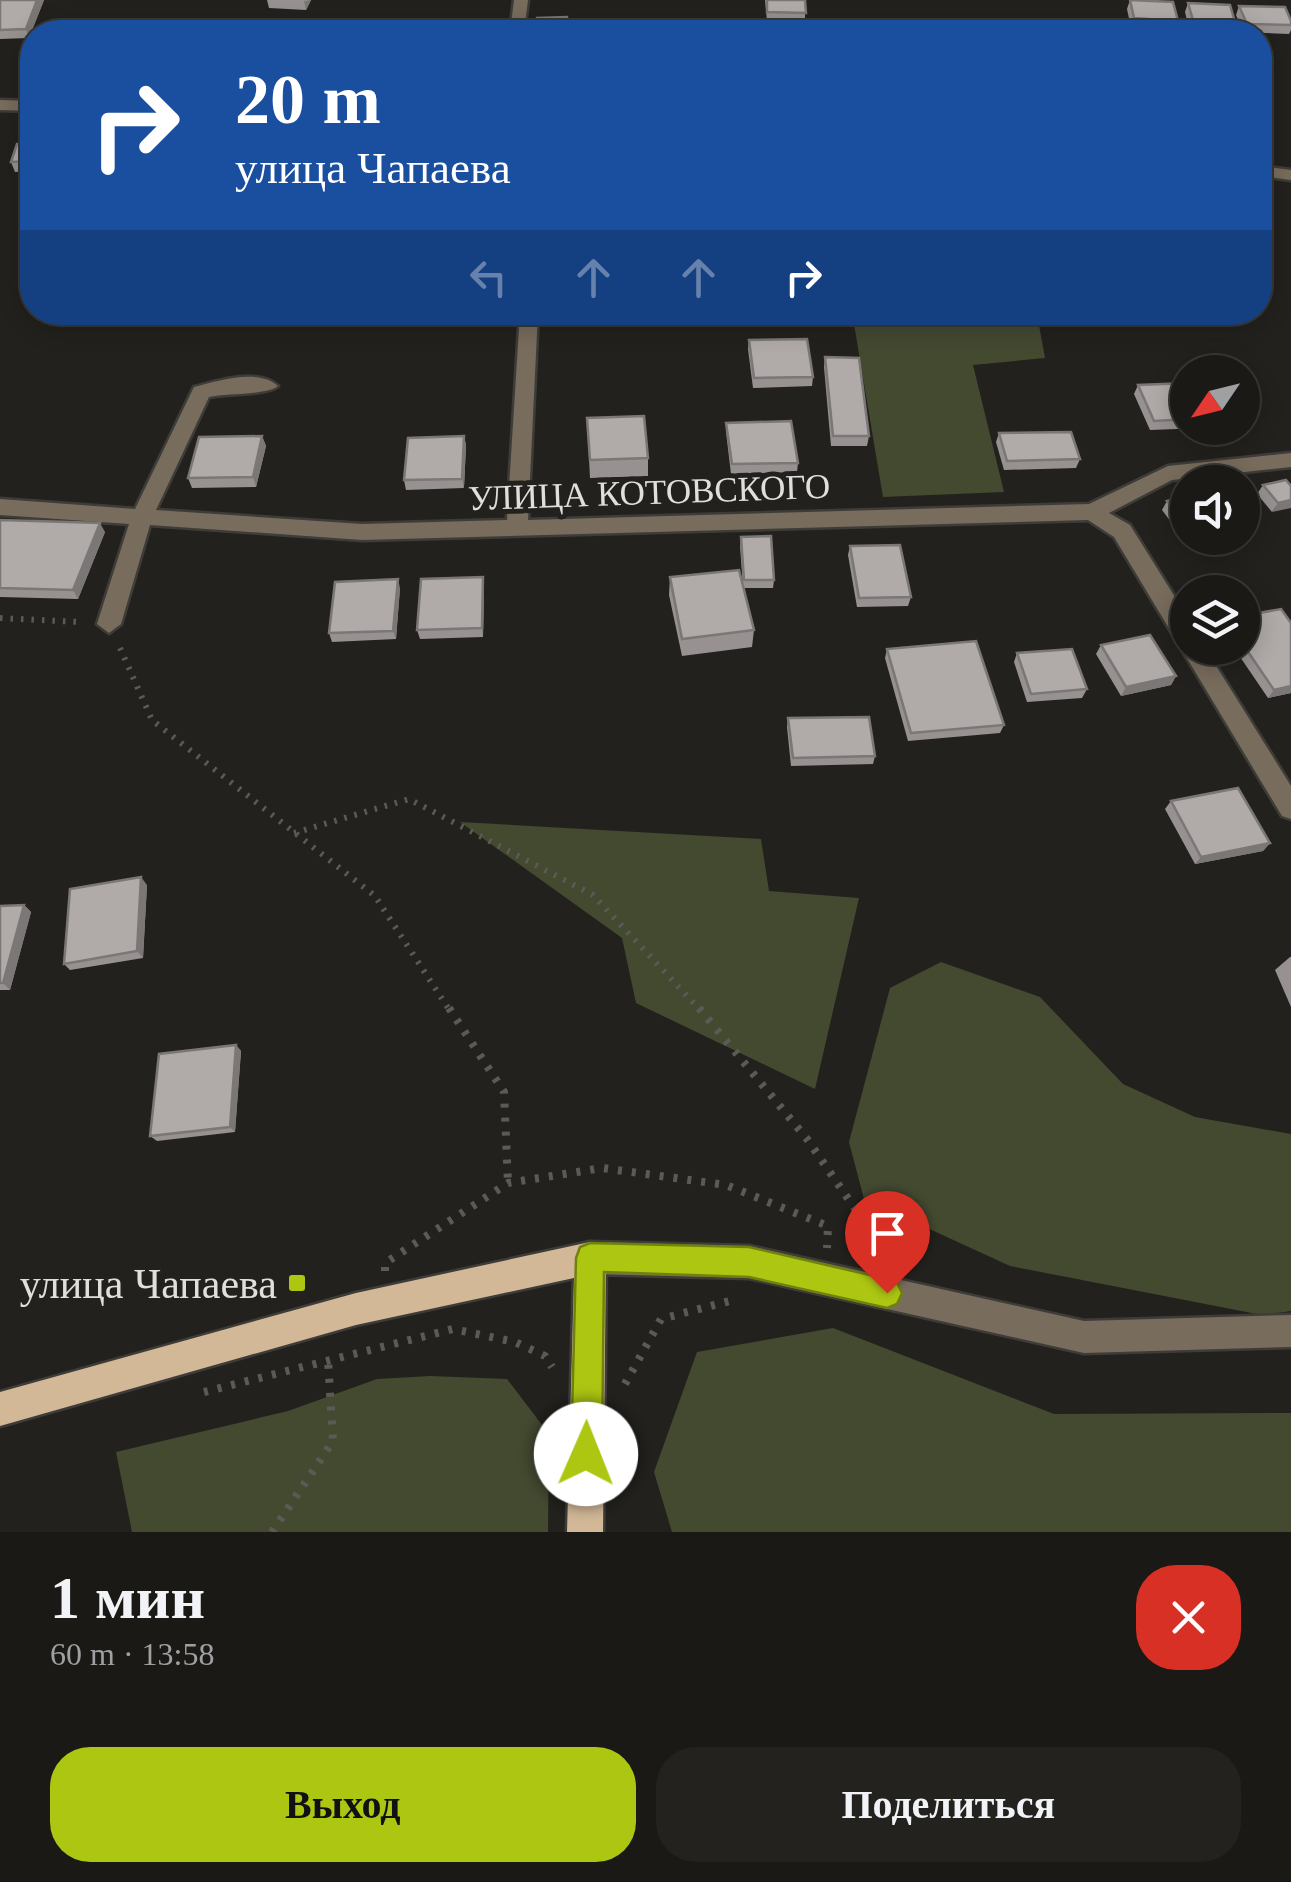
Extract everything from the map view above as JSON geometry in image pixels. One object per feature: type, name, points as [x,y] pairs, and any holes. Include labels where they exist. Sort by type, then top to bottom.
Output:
[{"type":"main road","points":[[0,1408],[356,1309],[590,1258],[585,1532]]},
{"type":"street","points":[[517,528],[528,325]]},
{"type":"street","points":[[110,624],[142,517],[201,392],[240,384],[268,386]]},
{"type":"street","name":"УЛИЦА КОТОВСКОГО","points":[[0,507],[362,532],[1092,512],[1168,473],[1291,460]]},
{"type":"street","points":[[1092,512],[1122,531],[1170,609]]},
{"type":"street","points":[[1203,665],[1291,808]]},
{"type":"street","points":[[590,1258],[749,1262],[1084,1337],[1291,1332]]},
{"type":"path","points":[[0,618],[110,624],[152,720],[375,896],[504,1092],[508,1184]]},
{"type":"path","points":[[294,833],[409,799],[593,895],[693,1001],[807,1139],[918,1300]]},
{"type":"path","points":[[384,1263],[508,1184],[602,1168],[726,1185],[828,1226]]},
{"type":"path","points":[[619,1395],[661,1319],[742,1298]]},
{"type":"path","points":[[392,1342],[453,1328],[515,1342],[545,1356],[556,1375]]},
{"type":"path","points":[[272,1532],[333,1441],[328,1359]]},
{"type":"green space","points":[[854,325],[1039,325],[1045,358],[973,365],[1004,492],[883,497]]},
{"type":"green space","points":[[460,822],[761,839],[769,891],[859,898],[815,1089],[636,1003],[622,938]]},
{"type":"green space","points":[[941,962],[1040,997],[1123,1084],[1195,1117],[1291,1134],[1291,1311],[1262,1315],[1010,1266],[864,1199],[849,1142],[890,988]]},
{"type":"green space","points":[[833,1328],[1054,1414],[1291,1413],[1291,1532],[672,1532],[654,1472],[697,1352]]},
{"type":"green space","points":[[377,1379],[507,1379],[549,1434],[548,1532],[132,1532],[116,1452],[288,1411]]},
{"type":"building","points":[[0,0],[37,0],[29,20],[20,20],[20,29],[0,30]]},
{"type":"building","points":[[767,0],[805,0],[806,13],[767,12]]},
{"type":"building","points":[[1130,0],[1173,2],[1178,20],[1163,20],[1134,18]]},
{"type":"building","points":[[1188,3],[1230,5],[1234,20],[1193,20]]},
{"type":"building","points":[[1239,6],[1285,7],[1291,25],[1272,25],[1272,20],[1245,20]]},
{"type":"building","points":[[567,17],[567,20],[537,20]]},
{"type":"building","points":[[17,144],[20,162],[11,162]]},
{"type":"building","points":[[807,339],[813,377],[754,378],[749,340]]},
{"type":"building","points":[[825,357],[859,358],[869,436],[833,436]]},
{"type":"building","points":[[1170,384],[1170,420],[1154,421],[1138,385]]},
{"type":"building","points":[[644,416],[648,458],[590,460],[587,418]]},
{"type":"building","points":[[791,421],[798,463],[732,464],[726,423]]},
{"type":"building","points":[[1071,432],[1080,459],[1007,461],[999,433]]},
{"type":"building","points":[[262,436],[253,477],[188,478],[199,437]]},
{"type":"building","points":[[464,436],[462,479],[404,480],[408,438]]},
{"type":"building","points":[[1286,480],[1291,486],[1291,500],[1278,503],[1263,485]]},
{"type":"building","points":[[0,520],[100,523],[73,590],[0,588]]},
{"type":"building","points":[[771,536],[774,580],[744,580],[741,537]]},
{"type":"building","points":[[900,545],[911,597],[859,598],[850,546]]},
{"type":"building","points":[[739,570],[754,630],[682,639],[670,577]]},
{"type":"building","points":[[483,577],[482,628],[417,630],[421,579]]},
{"type":"building","points":[[398,579],[393,631],[329,633],[335,582]]},
{"type":"building","points":[[1281,609],[1291,623],[1291,686],[1274,690],[1257,665],[1260,665],[1260,613]]},
{"type":"building","points":[[1150,635],[1176,676],[1126,687],[1101,645]]},
{"type":"building","points":[[976,641],[1004,725],[911,733],[887,649]]},
{"type":"building","points":[[1072,649],[1087,689],[1031,694],[1017,653]]},
{"type":"building","points":[[869,717],[875,756],[793,758],[788,718]]},
{"type":"building","points":[[1238,788],[1270,843],[1201,857],[1171,801]]},
{"type":"building","points":[[141,877],[137,951],[64,964],[70,889]]},
{"type":"building","points":[[24,905],[3,983],[0,983],[0,906]]},
{"type":"building","points":[[236,1045],[230,1127],[150,1136],[159,1054]]},
{"type":"place","name":"улица Чапаева","points":[[297,1283]]},
{"type":"route","points":[[586,1454],[590,1258],[749,1262],[887,1293]]}]
